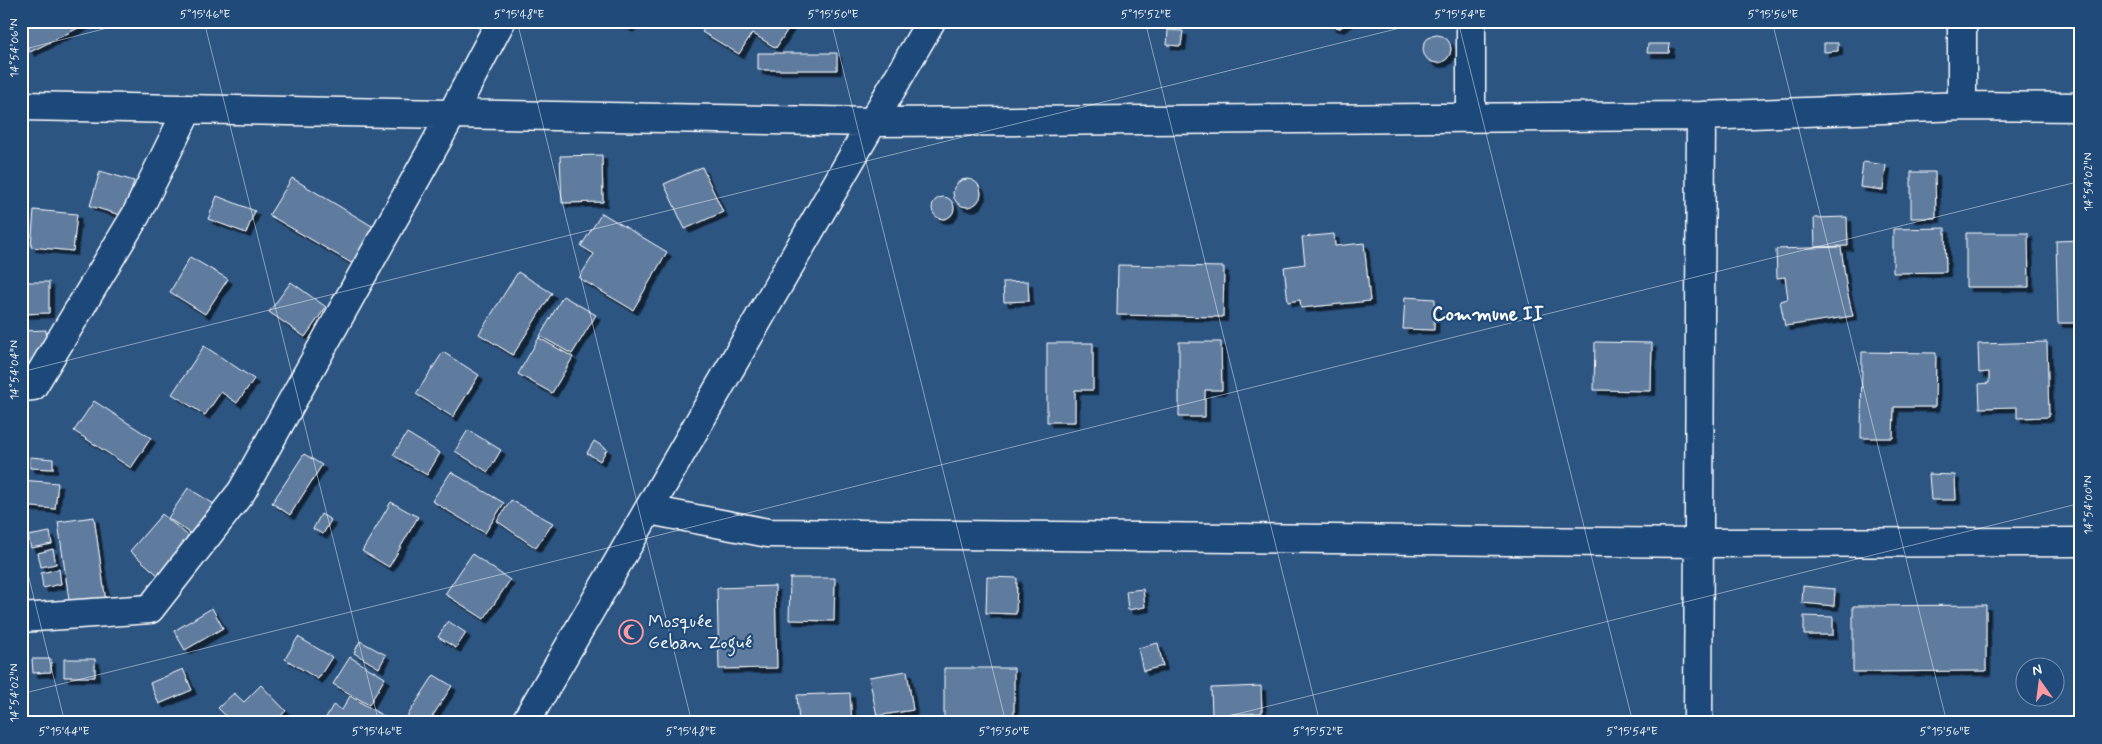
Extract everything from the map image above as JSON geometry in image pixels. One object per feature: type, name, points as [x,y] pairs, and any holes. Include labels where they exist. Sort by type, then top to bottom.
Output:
[{"type":"street","points":[[21,618],[150,609],[242,491],[452,114],[501,21]]},
{"type":"street","points":[[525,723],[931,21]]},
{"type":"street","points":[[1471,21],[1471,118]]},
{"type":"street","points":[[1962,21],[1962,106]]},
{"type":"street","points":[[21,106],[873,122],[1701,116],[1962,106],[2081,108]]},
{"type":"street","points":[[21,387],[33,386],[136,215],[188,109]]},
{"type":"street","points":[[1698,723],[1701,116]]},
{"type":"street","points":[[649,510],[768,533],[1699,543],[2081,542]]},
{"type":"building","points":[[21,21],[92,21],[30,52],[21,35]]},
{"type":"building","points":[[617,21],[633,21],[629,28]]},
{"type":"building","points":[[709,21],[793,21],[776,48],[752,33],[739,54],[702,32]]},
{"type":"building","points":[[1328,21],[1350,21],[1340,28],[1331,26]]},
{"type":"building","points":[[1168,30],[1183,31],[1181,46],[1167,45]]},
{"type":"building","points":[[1437,35],[1447,39],[1451,49],[1447,59],[1437,63],[1427,59],[1423,49],[1427,39]]},
{"type":"building","points":[[1824,43],[1838,43],[1838,51],[1824,52]]},
{"type":"building","points":[[1648,44],[1670,44],[1669,53],[1647,53]]},
{"type":"building","points":[[758,53],[837,53],[837,70],[758,70]]},
{"type":"building","points":[[602,155],[603,202],[562,203],[560,156]]},
{"type":"building","points":[[1863,162],[1886,165],[1883,190],[1860,187]]},
{"type":"building","points":[[702,167],[723,212],[685,229],[664,184]]},
{"type":"building","points":[[100,171],[134,181],[124,216],[90,206]]},
{"type":"building","points":[[1911,172],[1935,172],[1936,218],[1911,218]]},
{"type":"building","points":[[292,178],[377,229],[353,264],[269,215]]},
{"type":"building","points":[[967,179],[977,183],[981,193],[977,203],[967,207],[957,203],[953,193],[957,183]]},
{"type":"building","points":[[217,196],[255,211],[246,233],[208,219]]},
{"type":"building","points":[[943,197],[951,200],[954,208],[951,216],[943,219],[935,216],[932,208],[935,200]]},
{"type":"building","points":[[34,210],[77,214],[73,251],[31,247]]},
{"type":"building","points":[[602,213],[667,252],[633,310],[579,278],[594,254],[581,246]]},
{"type":"building","points":[[1847,217],[1848,246],[1815,247],[1814,218]]},
{"type":"building","points":[[1945,228],[1946,272],[1893,273],[1893,229]]},
{"type":"building","points":[[1966,233],[2028,233],[2029,287],[1966,287]]},
{"type":"building","points":[[1334,234],[1335,246],[1364,243],[1370,301],[1301,308],[1300,300],[1288,302],[1284,267],[1305,264],[1302,237]]},
{"type":"building","points":[[2081,240],[2081,323],[2058,323],[2056,241]]},
{"type":"building","points":[[1841,247],[1847,291],[1853,316],[1785,326],[1780,301],[1788,299],[1785,277],[1777,278],[1776,249]]},
{"type":"building","points":[[190,257],[228,279],[205,314],[170,292]]},
{"type":"building","points":[[1118,265],[1224,267],[1223,317],[1117,315]]},
{"type":"building","points":[[518,272],[552,293],[513,355],[479,334]]},
{"type":"building","points":[[1028,281],[1029,301],[1004,302],[1003,282]]},
{"type":"building","points":[[21,282],[49,282],[49,313],[21,314]]},
{"type":"building","points":[[291,282],[326,307],[305,337],[269,312]]},
{"type":"building","points":[[563,296],[596,315],[572,354],[540,336]]},
{"type":"building","points":[[1405,297],[1435,299],[1434,330],[1403,329]]},
{"type":"building","points":[[46,330],[48,363],[21,363],[21,331]]},
{"type":"building","points":[[540,336],[539,338],[573,357],[552,393],[518,374]]},
{"type":"building","points":[[1179,342],[1221,342],[1222,390],[1205,390],[1205,417],[1179,417]]},
{"type":"building","points":[[1595,342],[1652,343],[1651,391],[1594,390]]},
{"type":"building","points":[[2047,342],[2049,417],[2017,418],[2017,407],[1980,408],[1979,384],[1989,383],[1989,372],[1979,373],[1978,344]]},
{"type":"building","points":[[1047,343],[1093,343],[1093,390],[1075,390],[1075,422],[1047,422]]},
{"type":"building","points":[[204,346],[254,379],[237,403],[221,392],[205,415],[172,394]]},
{"type":"building","points":[[443,352],[479,375],[453,417],[416,394]]},
{"type":"building","points":[[1862,352],[1936,353],[1935,407],[1894,407],[1893,438],[1861,438]]},
{"type":"building","points":[[94,401],[151,438],[131,468],[74,431]]},
{"type":"building","points":[[468,430],[501,450],[488,472],[455,451]]},
{"type":"building","points":[[407,433],[440,453],[427,475],[393,455]]},
{"type":"building","points":[[594,441],[607,449],[600,461],[587,453]]},
{"type":"building","points":[[304,454],[322,465],[290,515],[272,503]]},
{"type":"building","points":[[30,457],[53,459],[53,469],[30,468]]},
{"type":"building","points":[[451,472],[504,503],[485,533],[432,501]]},
{"type":"building","points":[[1929,474],[1955,475],[1956,500],[1931,500]]},
{"type":"building","points":[[21,480],[58,483],[55,509],[21,506]]},
{"type":"building","points":[[188,488],[214,504],[193,535],[168,518]]},
{"type":"building","points":[[511,500],[553,523],[536,548],[497,521]]},
{"type":"building","points":[[391,502],[418,517],[389,567],[362,551]]},
{"type":"building","points":[[162,514],[192,539],[159,576],[130,551]]},
{"type":"building","points":[[321,514],[331,520],[323,534],[313,529]]},
{"type":"building","points":[[94,517],[106,602],[70,607],[58,522]]},
{"type":"building","points":[[50,532],[52,544],[31,548],[28,536]]},
{"type":"building","points":[[53,549],[56,564],[41,567],[38,553]]},
{"type":"building","points":[[472,554],[510,580],[484,619],[445,594]]},
{"type":"building","points":[[59,569],[61,584],[43,588],[41,573]]},
{"type":"building","points":[[987,577],[1017,578],[1016,614],[986,613]]},
{"type":"building","points":[[790,578],[835,578],[834,621],[789,620]]},
{"type":"building","points":[[775,586],[777,668],[719,669],[717,588]]},
{"type":"building","points":[[1803,586],[1835,589],[1834,606],[1802,603]]},
{"type":"building","points":[[1143,589],[1145,607],[1128,610],[1126,591]]},
{"type":"building","points":[[1986,605],[1986,671],[1853,672],[1853,606]]},
{"type":"building","points":[[212,608],[223,628],[185,650],[174,631]]},
{"type":"building","points":[[1804,616],[1833,617],[1833,635],[1804,635]]},
{"type":"building","points":[[448,621],[466,633],[456,648],[438,637]]},
{"type":"building","points":[[298,637],[332,657],[318,679],[285,659]]},
{"type":"building","points":[[360,641],[386,655],[379,668],[354,653]]},
{"type":"building","points":[[1158,643],[1163,666],[1143,671],[1138,648]]},
{"type":"building","points":[[350,657],[385,678],[369,705],[333,684]]},
{"type":"building","points":[[32,659],[51,659],[51,672],[33,673]]},
{"type":"building","points":[[64,659],[95,659],[95,677],[64,677]]},
{"type":"building","points":[[944,668],[1014,668],[1014,723],[944,723]]},
{"type":"building","points":[[183,669],[192,690],[159,704],[150,683]]},
{"type":"building","points":[[907,671],[913,710],[877,716],[869,677]]},
{"type":"building","points":[[434,675],[452,686],[428,723],[414,723],[406,718]]},
{"type":"building","points":[[261,685],[286,711],[273,723],[233,723],[218,708],[234,693],[244,702]]},
{"type":"building","points":[[1261,686],[1262,713],[1212,715],[1211,688]]},
{"type":"building","points":[[850,693],[852,723],[799,723],[797,695]]},
{"type":"building","points":[[350,696],[395,723],[328,723],[324,721],[333,705],[342,710]]},
{"type":"building","points":[[21,720],[56,723],[21,723]]},
{"type":"building","points":[[1556,720],[1556,723],[1536,723],[1536,721]]},
{"type":"place","name":"Mosquée Geban Zogué","points":[[631,632]]},
{"type":"district","name":"Commune II","points":[[1488,314]]}]
